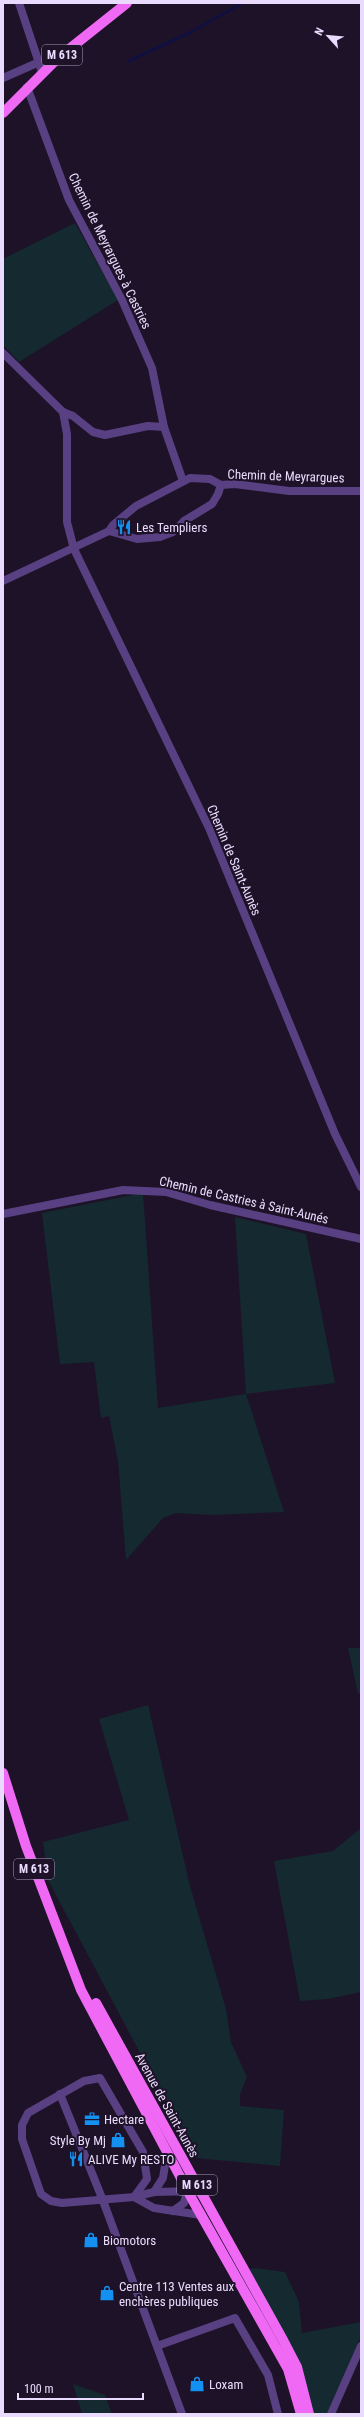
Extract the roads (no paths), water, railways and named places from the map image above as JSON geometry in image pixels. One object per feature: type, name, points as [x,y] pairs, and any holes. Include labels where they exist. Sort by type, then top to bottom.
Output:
[{"type":"main road","name":"M 613","points":[[3,113],[27,87],[39,68],[127,3]]},
{"type":"main road","name":"Avenue de Saint-Aunès","points":[[3,1774],[26,1846],[81,1990],[201,2215],[288,2369],[301,2414]]},
{"type":"main road","name":"Avenue de Saint-Aunès","points":[[71,1962],[192,2176],[297,2367],[309,2414]]},
{"type":"street","points":[[3,78],[39,68],[19,3]]},
{"type":"street","name":"Chemin de Meyrargues à Castries","points":[[27,87],[69,200],[122,300],[152,368],[164,427],[183,481]]},
{"type":"street","points":[[3,353],[63,412],[73,416],[93,432],[105,435],[148,426],[164,427]]},
{"type":"street","name":"Chemin de Saint-Aunès","points":[[63,412],[67,434],[67,522],[74,549],[209,828],[332,1127],[361,1186]]},
{"type":"street","name":"Chemin de Meyrargues","points":[[109,532],[113,524],[136,506],[190,478],[202,478],[221,485],[235,484],[289,491],[361,491]]},
{"type":"street","points":[[3,580],[109,532],[137,539],[160,537],[173,532],[184,521],[212,504],[221,485]]},
{"type":"street","name":"Chemin de Castries à Saint-Aunés","points":[[3,1214],[123,1190],[166,1192],[210,1206],[361,1239]]},
{"type":"street","points":[[134,2197],[147,2179],[143,2152],[100,2078],[84,2081],[28,2113],[22,2125],[22,2139],[41,2194],[51,2201],[62,2203],[102,2198],[134,2197],[154,2192],[200,2191]]},
{"type":"street","points":[[60,2094],[102,2198],[182,2414]]},
{"type":"street","points":[[154,2192],[163,2178],[167,2152]]},
{"type":"street","points":[[173,2211],[184,2203],[189,2191],[192,2176]]},
{"type":"street","points":[[134,2197],[154,2208],[201,2215]]},
{"type":"street","points":[[157,2346],[235,2318],[268,2375],[278,2414]]},
{"type":"street","points":[[331,2414],[361,2346]]},
{"type":"waterway","points":[[129,61],[191,32],[243,3]]},
{"type":"place","name":"Les Templiers","points":[[124,527]]},
{"type":"place","name":"Hectare","points":[[92,2119]]},
{"type":"place","name":"Style By Mj","points":[[118,2140]]},
{"type":"place","name":"ALIVE My RESTO","points":[[76,2159]]},
{"type":"place","name":"Biomotors","points":[[91,2240]]},
{"type":"place","name":"Centre 113 Ventes aux enchères publiques","points":[[107,2293]]},
{"type":"place","name":"Loxam","points":[[197,2384]]}]
